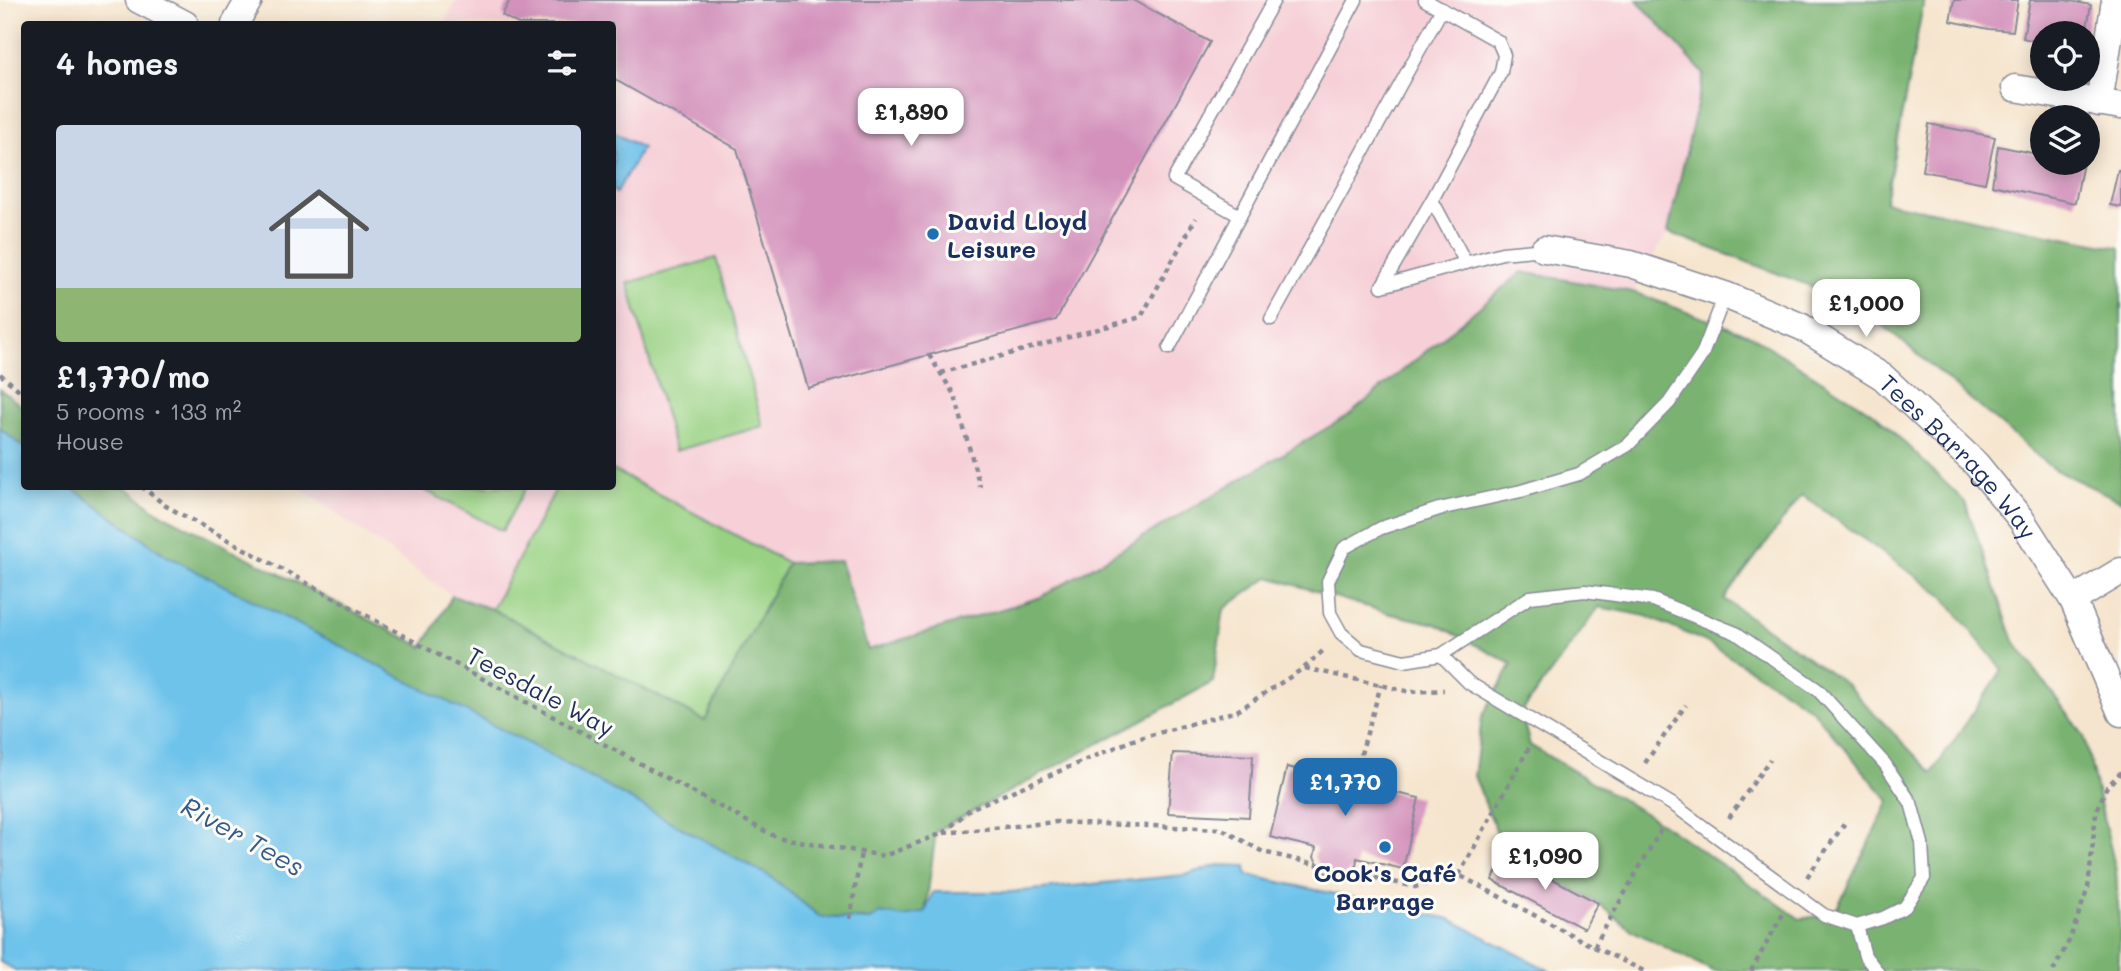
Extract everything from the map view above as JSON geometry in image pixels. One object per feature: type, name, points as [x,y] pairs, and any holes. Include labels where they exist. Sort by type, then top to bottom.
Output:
[{"type":"street","points":[[139,0],[179,21]]},
{"type":"street","points":[[237,21],[249,0]]},
{"type":"street","points":[[2015,88],[2110,105],[2115,0]]},
{"type":"street","name":"Tees Barrage Way","points":[[1544,249],[1631,264],[1725,295],[1802,327],[1883,377],[1976,464],[2021,519],[2073,600],[2121,713]]},
{"type":"street","points":[[2073,600],[2121,570]]},
{"type":"lane","points":[[1240,216],[1174,179],[1274,0]]},
{"type":"lane","points":[[1169,348],[1356,0]]},
{"type":"lane","points":[[1425,0],[1498,41],[1504,55],[1501,72],[1433,200],[1382,286],[1502,253],[1544,249]]},
{"type":"lane","points":[[1271,319],[1442,9]]},
{"type":"lane","points":[[1433,200],[1466,263]]},
{"type":"lane","points":[[1441,654],[1469,682],[1675,806],[1824,915],[1857,926],[1883,919],[1905,906],[1924,878],[1922,843],[1911,803],[1885,764],[1818,690],[1736,633],[1653,600],[1585,591],[1530,597],[1441,654],[1404,661],[1361,650],[1341,634],[1330,613],[1328,581],[1344,548],[1381,528],[1427,512],[1521,491],[1578,474],[1628,445],[1669,403],[1702,355],[1725,295]]},
{"type":"lane","points":[[1857,926],[1865,956],[1877,971]]},
{"type":"path","points":[[941,373],[1141,317],[1207,198]]},
{"type":"path","points":[[929,355],[956,396],[980,487]]},
{"type":"path","points":[[0,374],[21,392]]},
{"type":"path","name":"Teesdale Way","points":[[146,490],[166,506],[776,837],[884,856],[943,833]]},
{"type":"path","points":[[943,833],[970,809],[1133,740],[1237,710],[1304,668],[1341,634]]},
{"type":"path","points":[[1358,764],[1381,685]]},
{"type":"path","points":[[1633,780],[1686,705]]},
{"type":"path","points":[[943,833],[1056,822],[1222,829],[1263,852],[1415,887],[1459,874],[1523,758]]},
{"type":"path","points":[[1717,836],[1770,759]]},
{"type":"path","points":[[2053,971],[2069,940],[2088,888],[2096,813],[2106,788],[2121,772]]},
{"type":"path","points":[[1751,971],[1795,893],[1847,820]]},
{"type":"path","points":[[1594,947],[1657,838]]},
{"type":"path","points":[[850,919],[861,852]]},
{"type":"path","points":[[1459,874],[1644,971]]},
{"type":"shaded area","points":[[457,0],[1637,0],[1704,74],[1668,232],[1633,292],[1522,272],[1349,415],[1041,597],[794,787],[491,623],[303,490],[616,490],[616,21],[445,21]]},
{"type":"green space","points":[[1637,0],[1924,0],[1885,202],[2121,248],[2121,501],[2053,469],[1858,304],[1668,232],[1704,74]]},
{"type":"green space","points":[[716,258],[763,426],[675,451],[628,283]]},
{"type":"green space","points":[[1522,272],[1633,292],[1752,336],[1876,415],[1965,502],[2014,641],[2084,736],[2116,871],[2120,936],[2118,971],[1713,971],[1633,931],[1598,903],[1506,854],[1474,776],[1482,717],[1512,664],[1436,624],[1391,614],[1269,577],[1224,609],[1213,682],[936,831],[925,915],[871,920],[820,917],[771,877],[165,555],[75,490],[130,490],[158,512],[423,647],[452,596],[492,609],[705,721],[788,563],[840,561],[868,650],[1041,597],[1349,415]],"holes":[[[1802,495],[1943,596],[2002,670],[1932,773],[1845,683],[1724,599]],[[1599,607],[1646,616],[1706,642],[1813,711],[1889,801],[1838,906],[1824,915],[1800,919],[1663,824],[1530,745],[1521,713]]]},
{"type":"green space","points":[[0,389],[21,406],[21,446],[0,429]]},
{"type":"green space","points":[[616,472],[788,563],[705,721],[492,609],[555,490],[616,490]]},
{"type":"green space","points":[[425,490],[524,490],[502,531]]},
{"type":"water","points":[[616,134],[642,148],[616,193]]},
{"type":"water","name":"River Tees","points":[[0,428],[21,446],[21,490],[75,490],[165,555],[537,748],[771,877],[820,917],[871,920],[880,913],[905,917],[925,912],[933,892],[1011,892],[1185,875],[1219,865],[1246,866],[1247,875],[1450,919],[1550,971],[17,971],[0,962]]},
{"type":"building","name":"David Lloyd Leisure","points":[[510,0],[1133,0],[1210,42],[1056,320],[808,388],[737,149],[616,80],[616,21],[513,21],[502,15]]},
{"type":"building","points":[[1954,0],[2018,0],[2013,31],[1950,21]]},
{"type":"building","points":[[2030,0],[2065,0],[2091,5],[2088,21],[2030,21],[2030,40],[2023,38]]},
{"type":"building","points":[[1929,124],[1995,137],[1985,183],[1922,171]]},
{"type":"building","points":[[1998,146],[2030,153],[2030,175],[2081,175],[2075,203],[1992,185]]},
{"type":"building","points":[[2118,170],[2121,170],[2121,207],[2110,205]]},
{"type":"building","points":[[1173,753],[1253,756],[1249,817],[1168,813]]},
{"type":"building","points":[[1350,761],[1365,765],[1376,777],[1374,788],[1419,798],[1403,869],[1357,858],[1356,867],[1343,876],[1323,872],[1314,857],[1316,848],[1270,837],[1287,767],[1331,777],[1333,767]]},
{"type":"building","points":[[1506,854],[1598,903],[1584,929],[1492,880]]},
{"type":"place","name":"David Lloyd Leisure","points":[[933,234]]},
{"type":"place","name":"Cook's Café Barrage","points":[[1385,847]]}]
